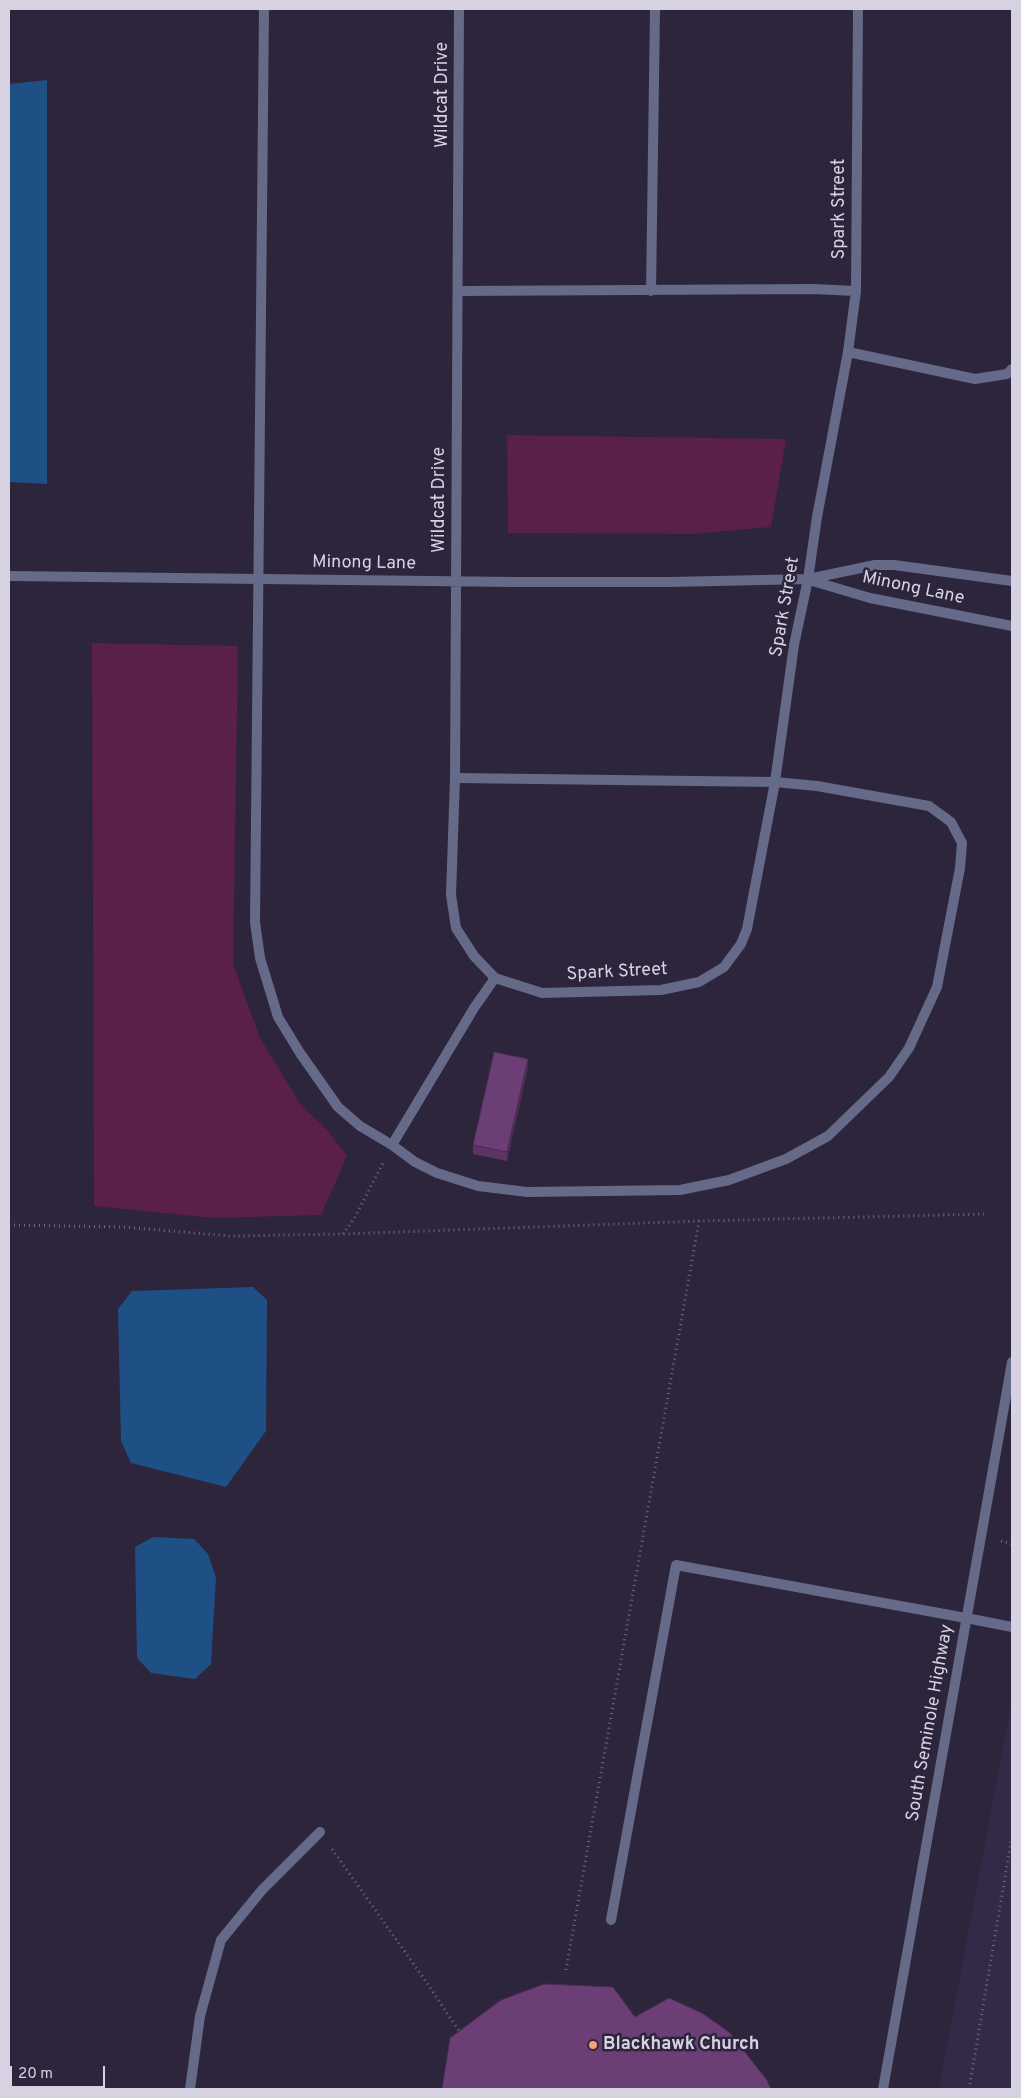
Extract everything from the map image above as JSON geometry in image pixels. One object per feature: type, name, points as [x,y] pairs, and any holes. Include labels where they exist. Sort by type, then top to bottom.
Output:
[{"type":"street","points":[[264,9],[255,922],[260,958],[278,1017],[315,1077],[338,1107],[360,1126],[392,1145],[415,1162],[437,1173],[478,1186],[527,1192],[680,1190],[729,1180],[786,1159],[828,1136],[889,1078],[909,1048],[937,987],[960,868],[962,843],[951,822],[929,806],[817,786],[775,782],[455,778]]},
{"type":"street","name":"Wildcat Drive","points":[[459,9],[455,778],[451,895],[456,928],[474,956],[495,978]]},
{"type":"street","points":[[652,291],[656,9]]},
{"type":"street","name":"Spark Street","points":[[495,978],[542,993],[661,990],[699,982],[724,967],[741,944],[747,929],[775,782],[794,645],[808,579],[817,517],[848,352],[856,291],[858,9]]},
{"type":"street","points":[[458,291],[813,289],[856,291]]},
{"type":"street","points":[[848,352],[974,379],[1007,374],[1012,369]]},
{"type":"street","name":"Minong Lane","points":[[9,576],[670,582],[808,579],[875,564],[1012,581]]},
{"type":"street","name":"Minong Lane","points":[[808,579],[870,598],[1012,626]]},
{"type":"street","points":[[392,1145],[474,1008],[495,978]]},
{"type":"street","name":"South Seminole Highway","points":[[883,2089],[1012,1362]]},
{"type":"street","points":[[611,1920],[676,1565],[1012,1626]]},
{"type":"street","points":[[190,2089],[200,2016],[221,1940],[262,1890],[320,1832]]},
{"type":"path","points":[[343,1234],[355,1218],[392,1145]]},
{"type":"path","points":[[9,1226],[123,1227],[230,1236],[984,1214]]},
{"type":"path","points":[[566,1970],[699,1221]]},
{"type":"path","points":[[320,1832],[428,1983],[466,2041]]},
{"type":"path","points":[[969,2089],[1012,1836]]},
{"type":"shaded area","points":[[507,435],[786,439],[771,527],[693,534],[508,533]]},
{"type":"shaded area","points":[[92,643],[238,646],[233,964],[260,1038],[301,1105],[328,1131],[347,1156],[321,1215],[213,1218],[94,1206]]},
{"type":"shaded area","points":[[1012,1708],[1012,2089],[939,2089],[1010,1710]]},
{"type":"water","points":[[47,80],[47,484],[9,482],[9,84]]},
{"type":"water","points":[[253,1287],[267,1300],[266,1431],[226,1487],[131,1463],[121,1441],[118,1309],[132,1291]]},
{"type":"water","points":[[153,1537],[194,1539],[208,1554],[216,1577],[211,1664],[195,1679],[151,1673],[137,1658],[135,1547]]},
{"type":"building","points":[[494,1052],[528,1059],[507,1152],[473,1145]]},
{"type":"building","name":"Blackhawk Church","points":[[544,1984],[613,1987],[635,2017],[669,1998],[702,2013],[729,2032],[767,2080],[771,2089],[442,2089],[450,2038],[501,2000]]},
{"type":"place","name":"Blackhawk Church","points":[[593,2045]]}]
